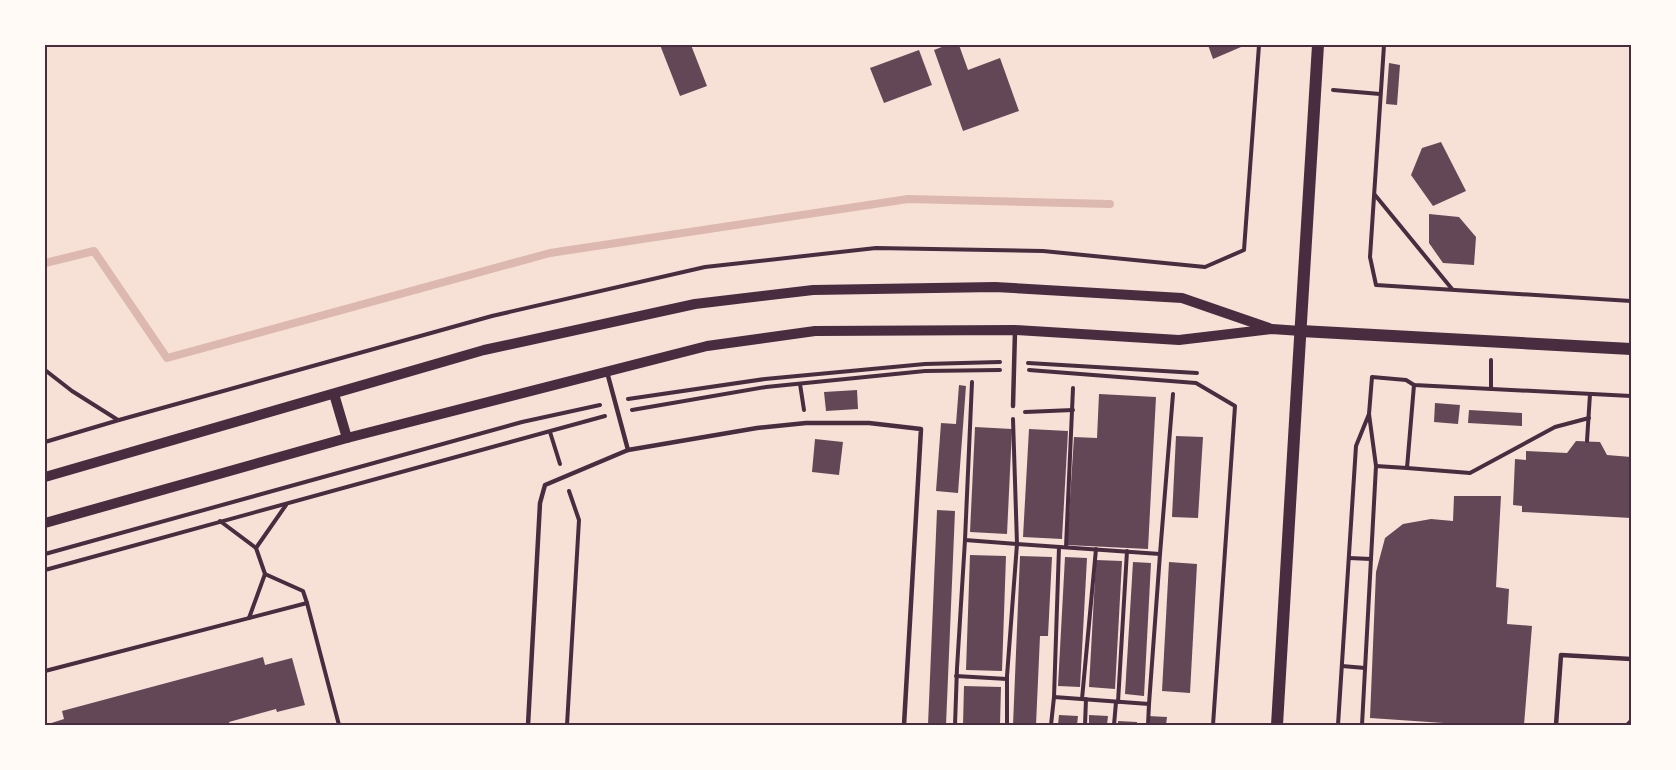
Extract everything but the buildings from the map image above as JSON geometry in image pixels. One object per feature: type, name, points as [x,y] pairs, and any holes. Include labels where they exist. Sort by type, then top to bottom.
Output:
[{"type":"main road","points":[[1277,725],[1318,45]]},
{"type":"main road","points":[[1301,331],[1631,349]]},
{"type":"street","points":[[45,477],[484,350],[695,304],[813,290],[995,287],[1182,298],[1272,329]]},
{"type":"street","points":[[45,523],[347,438],[707,346],[815,331],[1015,330],[1179,340],[1272,329],[1301,331]]},
{"type":"street","points":[[334,394],[347,438]]},
{"type":"lane","points":[[1013,406],[1015,330]]},
{"type":"lane","points":[[607,372],[628,450]]},
{"type":"lane","points":[[528,725],[540,503],[545,485],[628,450],[806,423],[869,423],[921,429],[904,725]]},
{"type":"lane","points":[[1556,725],[1561,655],[1631,659]]},
{"type":"path","points":[[1205,267],[1244,249],[1259,45]]},
{"type":"path","points":[[1384,45],[1370,256],[1376,285],[1631,300]]},
{"type":"path","points":[[1316,88],[1380,94]]},
{"type":"path","points":[[1374,195],[1452,289]]},
{"type":"path","points":[[1490,342],[1491,389]]},
{"type":"path","points":[[45,554],[522,422],[615,401],[765,379],[925,364],[1014,362],[1197,373]]},
{"type":"path","points":[[45,370],[72,391],[119,420]]},
{"type":"path","points":[[1362,725],[1376,466],[1369,414],[1372,377],[1406,380],[1414,386],[1628,396],[1631,401]]},
{"type":"path","points":[[955,725],[972,382]]},
{"type":"path","points":[[1196,383],[1235,406],[1213,725]]},
{"type":"path","points":[[800,384],[806,423]]},
{"type":"path","points":[[1407,468],[1414,386]]},
{"type":"path","points":[[1066,547],[1073,388]]},
{"type":"path","points":[[1148,725],[1173,394]]},
{"type":"path","points":[[1587,441],[1590,394]]},
{"type":"path","points":[[1007,725],[1007,679],[1017,544],[1013,406]]},
{"type":"path","points":[[1013,413],[1072,410]]},
{"type":"path","points":[[1338,725],[1356,446],[1369,414]]},
{"type":"path","points":[[1376,466],[1470,472],[1555,427],[1589,418]]},
{"type":"path","points":[[550,432],[579,520],[567,725]]},
{"type":"path","points":[[256,548],[286,504]]},
{"type":"path","points":[[220,521],[256,548],[265,574],[249,618]]},
{"type":"path","points":[[965,540],[1160,554]]},
{"type":"path","points":[[1051,725],[1059,547]]},
{"type":"path","points":[[1085,725],[1084,699],[1096,549]]},
{"type":"path","points":[[1114,725],[1127,551]]},
{"type":"path","points":[[1349,558],[1371,559]]},
{"type":"path","points":[[265,574],[303,591],[339,725]]},
{"type":"path","points":[[45,671],[307,603]]},
{"type":"path","points":[[1342,666],[1365,668]]},
{"type":"path","points":[[957,676],[1007,679]]},
{"type":"path","points":[[1054,697],[1149,704]]},
{"type":"path","points":[[1627,725],[1631,721]]},
{"type":"waterway","points":[[45,263],[94,251],[167,358],[550,253],[908,199],[1110,204]]}]
